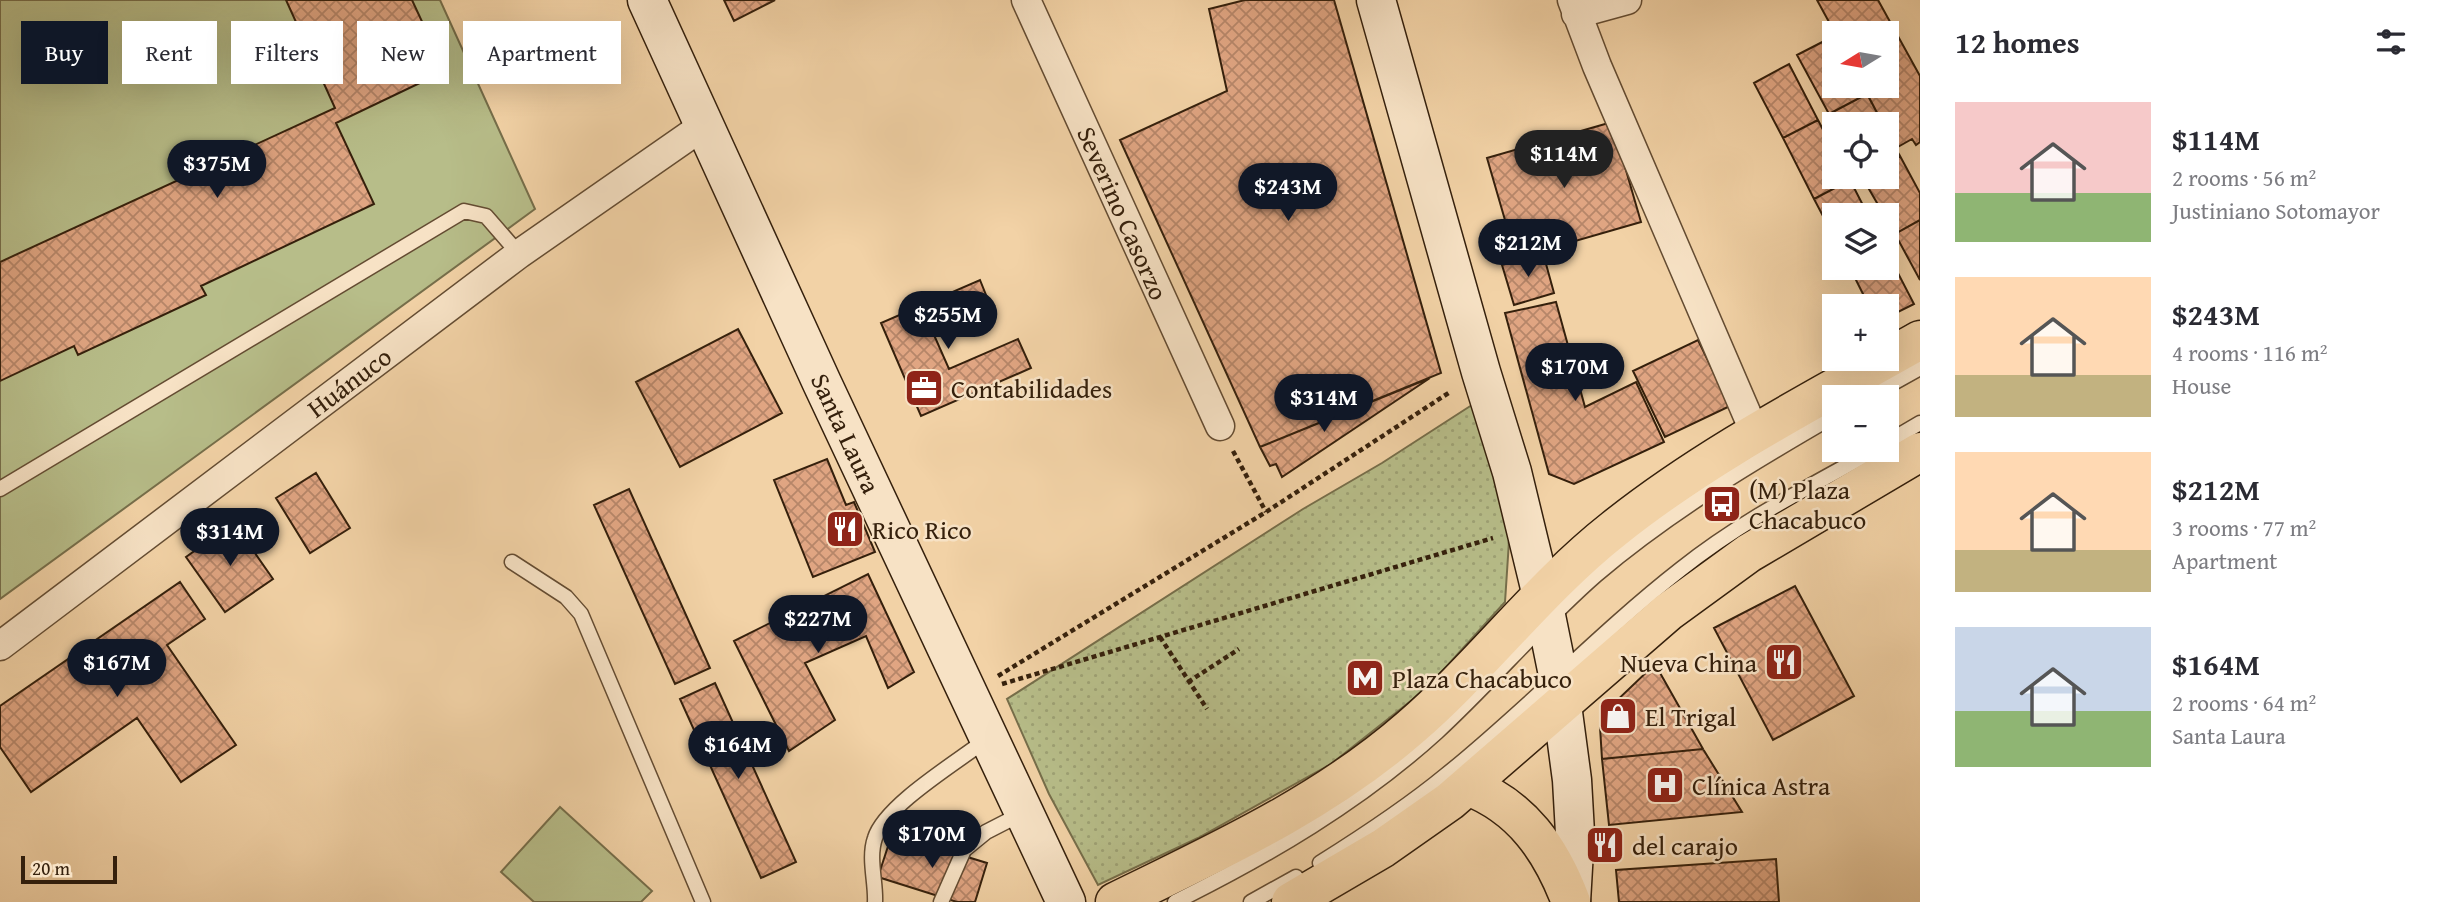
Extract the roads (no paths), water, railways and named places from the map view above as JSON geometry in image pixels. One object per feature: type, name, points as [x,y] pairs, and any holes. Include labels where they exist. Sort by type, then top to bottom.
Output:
[{"type":"main road","points":[[1115,902],[1277,821],[1351,774],[1432,708],[1475,667],[1544,609],[1588,549],[1642,507],[1755,433],[1920,340]]},
{"type":"main road","points":[[1291,902],[1383,848],[1468,786],[1559,690],[1701,585],[1749,553],[1920,452]]},
{"type":"main road","points":[[1468,786],[1502,803],[1523,822],[1553,862],[1571,902]]},
{"type":"street","name":"Santa Laura","points":[[647,0],[703,126],[1066,902]]},
{"type":"street","name":"Severino Casorzo","points":[[1026,0],[1220,426]]},
{"type":"street","points":[[1376,0],[1480,372],[1512,472],[1544,609],[1572,780],[1575,833],[1571,902]]},
{"type":"street","points":[[1627,0],[1574,7],[1755,433]]},
{"type":"street","name":"Huánuco","points":[[0,646],[519,254],[703,126]]},
{"type":"lane","points":[[0,489],[464,211],[486,216],[519,254]]},
{"type":"lane","points":[[1890,385],[1920,368]]},
{"type":"lane","points":[[1175,902],[1294,836],[1366,789],[1436,732],[1544,609],[1596,575],[1666,520],[1734,475],[1822,423]]},
{"type":"lane","points":[[1899,435],[1920,423]]},
{"type":"lane","points":[[1251,902],[1320,863],[1403,808],[1499,730],[1559,690],[1650,594],[1710,546],[1751,519],[1853,462]]},
{"type":"lane","points":[[512,562],[566,597],[581,614],[703,902]]},
{"type":"lane","points":[[875,902],[872,872],[874,838],[890,814],[988,739]]},
{"type":"lane","points":[[941,902],[964,850],[1023,813]]},
{"type":"place","name":"Contabilidades","points":[[924,388]]},
{"type":"place","name":"(M) Plaza Chacabuco","points":[[1722,504]]},
{"type":"place","name":"Rico Rico","points":[[845,529]]},
{"type":"place","name":"Nueva China","points":[[1784,662]]},
{"type":"place","name":"Plaza Chacabuco","points":[[1365,678]]},
{"type":"place","name":"El Trigal","points":[[1618,716]]},
{"type":"place","name":"Clínica Astra","points":[[1665,785]]},
{"type":"place","name":"del carajo","points":[[1605,845]]}]
